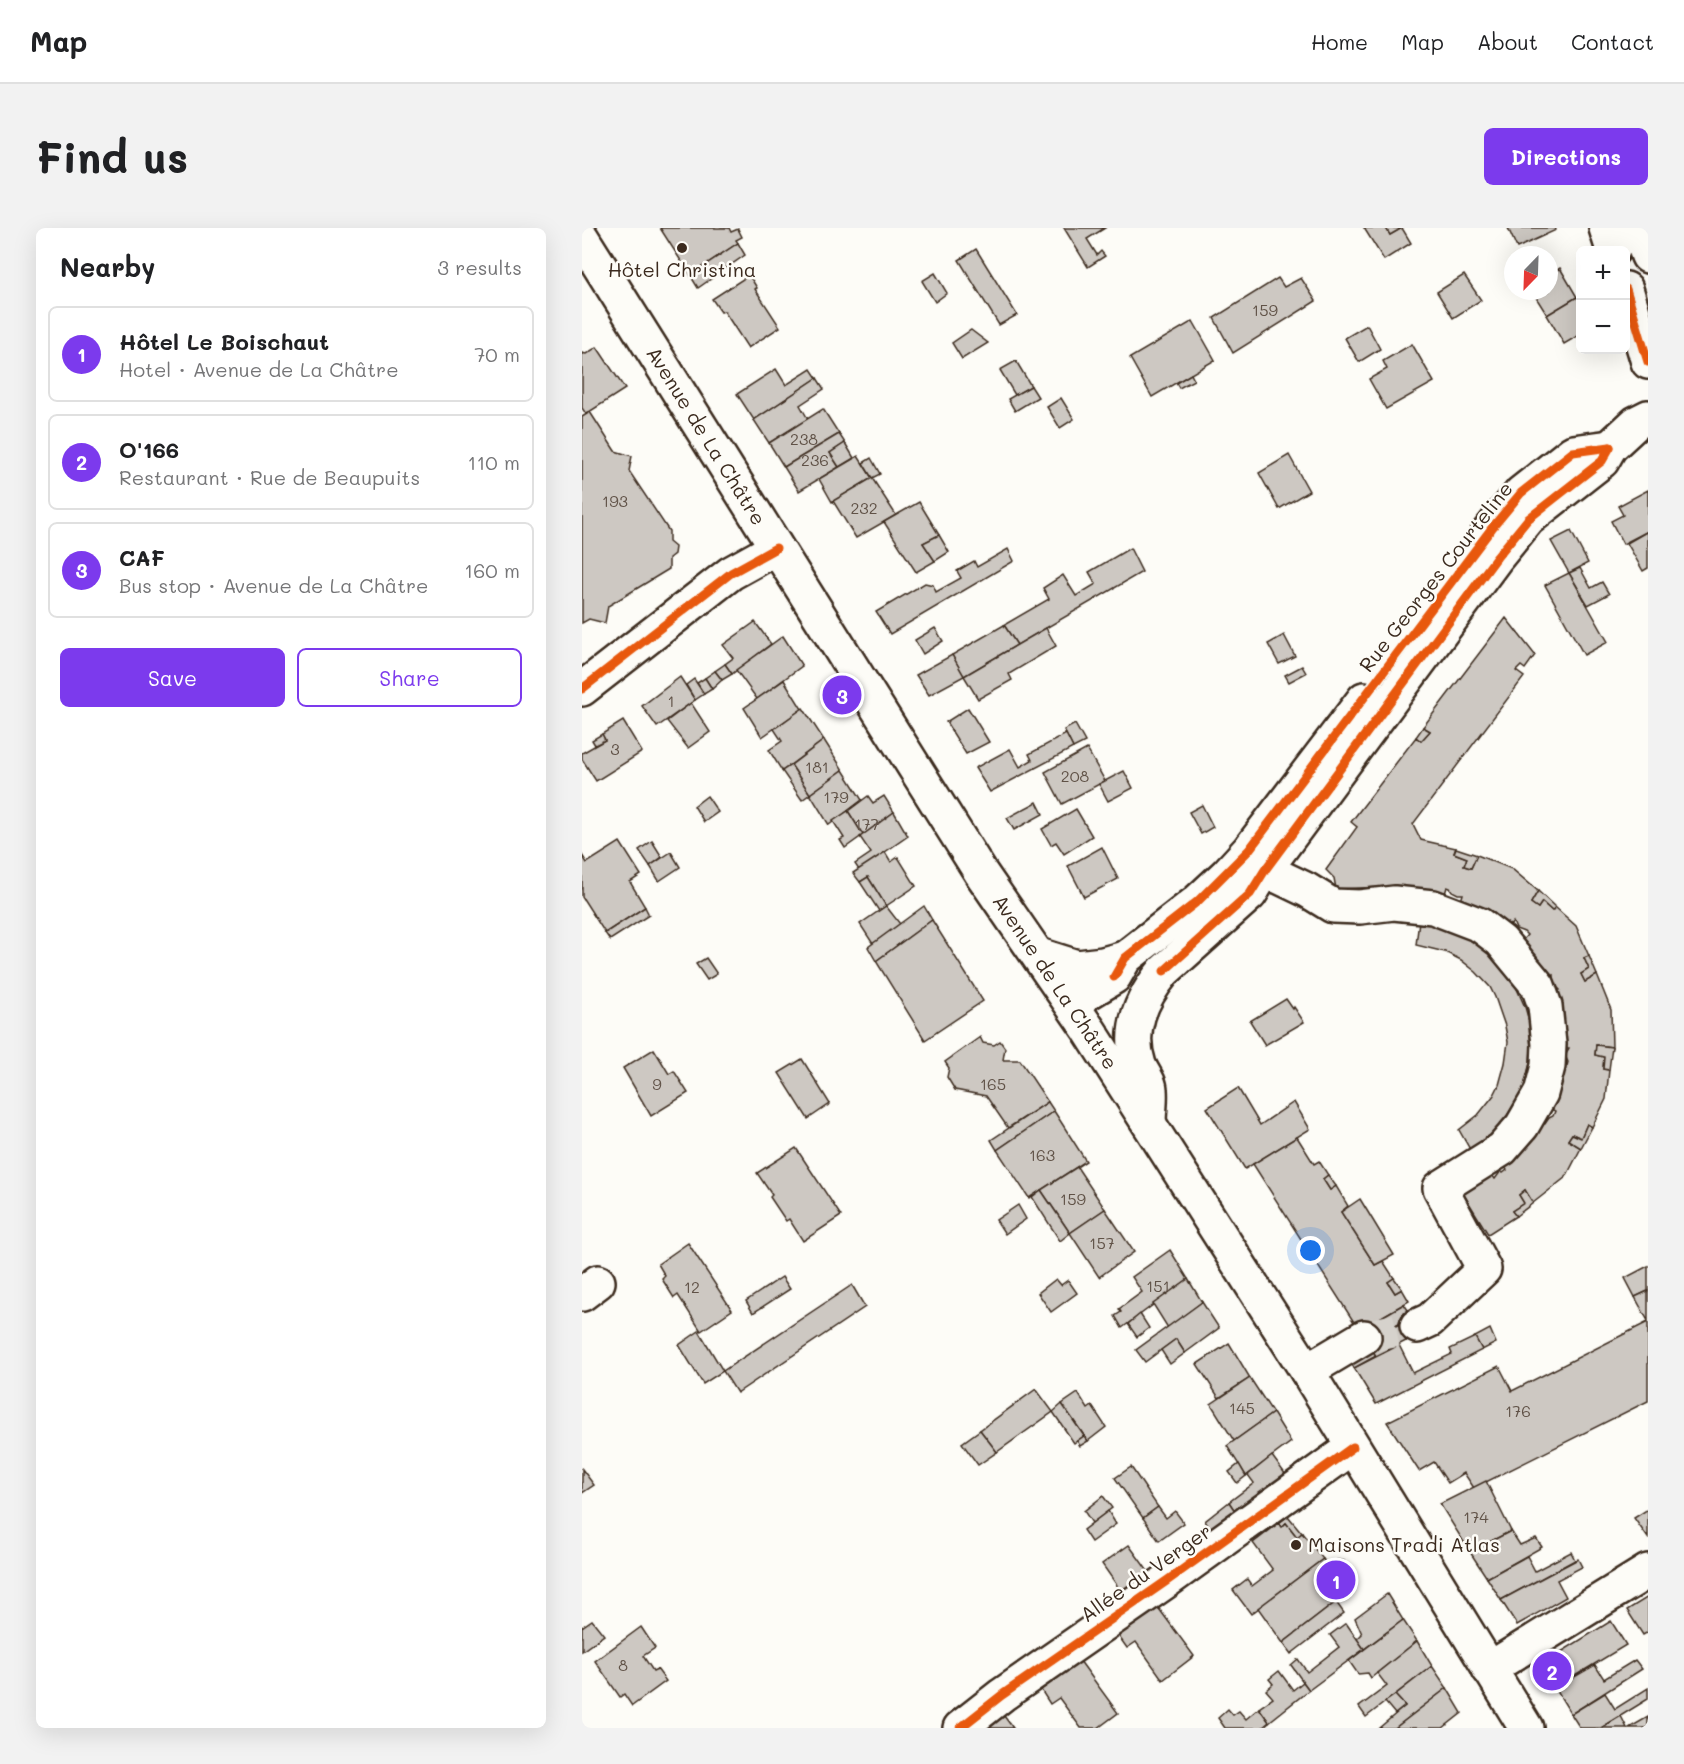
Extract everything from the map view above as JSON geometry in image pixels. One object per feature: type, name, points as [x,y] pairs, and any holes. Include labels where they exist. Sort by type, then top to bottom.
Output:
[{"type":"street","points":[[1606,228],[1612,246]]},
{"type":"street","points":[[1637,228],[1648,256]]},
{"type":"street","name":"Avenue de La Châtre","points":[[582,238],[981,873],[1071,1003],[1307,1371],[1526,1728]]},
{"type":"street","points":[[1629,300],[1648,362]]},
{"type":"street","name":"Rue Georges Courteline","points":[[1149,1123],[1150,1089],[1133,1041],[1140,1009],[1155,982],[1164,971],[1250,894],[1265,870],[1497,557],[1528,519],[1602,461],[1610,447],[1636,423],[1648,417]]},
{"type":"street","name":"Rue Georges Courteline","points":[[1071,1003],[1119,967],[1198,901],[1249,850],[1492,528],[1521,493],[1573,453],[1610,447]]},
{"type":"street","points":[[582,689],[730,573],[776,548]]},
{"type":"street","points":[[1265,870],[1307,890],[1333,906],[1360,907],[1394,903],[1433,907],[1480,925],[1501,941],[1527,972],[1538,986],[1545,1006],[1549,1044],[1548,1066],[1541,1093],[1522,1126],[1502,1149],[1440,1188],[1484,1269],[1430,1320],[1417,1326]]},
{"type":"street","name":"Rue Georges Courteline","points":[[1039,956],[1077,967],[1103,964],[1119,967],[1130,982],[1164,971]]},
{"type":"street","points":[[1307,1371],[1364,1338]]},
{"type":"street","name":"Allée du Verger","points":[[960,1728],[1002,1695],[1353,1448]]},
{"type":"street","points":[[1489,1669],[1648,1571]]},
{"type":"building","points":[[660,228],[729,228],[731,232],[738,229],[742,237],[736,240],[738,243],[690,275]]},
{"type":"building","points":[[1064,228],[1105,228],[1087,239],[1097,255],[1101,251],[1105,256],[1088,267]]},
{"type":"building","points":[[1364,228],[1386,228],[1390,235],[1402,228],[1411,243],[1384,260]]},
{"type":"building","points":[[1386,228],[1402,228],[1390,235]]},
{"type":"building","points":[[1508,228],[1555,228],[1556,230],[1521,246],[1516,246]]},
{"type":"building","points":[[738,243],[745,255],[698,288],[690,275]]},
{"type":"building","points":[[976,249],[1017,315],[999,325],[959,260]]},
{"type":"building","points":[[1560,268],[1576,298],[1547,315],[1538,300],[1558,300],[1558,269]]},
{"type":"building","points":[[935,273],[947,293],[935,302],[922,281]]},
{"type":"building","points":[[749,275],[757,288],[755,289],[780,327],[748,348],[724,311],[721,312],[712,299]]},
{"type":"building","points":[[1464,275],[1481,300],[1453,318],[1437,292]]},
{"type":"building","points":[[1278,278],[1284,287],[1301,278],[1316,301],[1233,353],[1214,318]]},
{"type":"building","points":[[1576,298],[1576,337],[1564,344],[1547,315]]},
{"type":"building","points":[[1193,321],[1215,360],[1152,397],[1130,358]]},
{"type":"building","points":[[1367,325],[1380,349],[1359,362],[1345,338]]},
{"type":"building","points":[[971,330],[988,343],[962,359],[952,343]]},
{"type":"building","points":[[1412,344],[1434,382],[1386,409],[1369,379],[1387,369],[1383,361]]},
{"type":"building","points":[[597,347],[625,389],[586,414],[582,408],[582,353],[586,354]]},
{"type":"building","points":[[1016,361],[1031,386],[1015,395],[1000,370]]},
{"type":"building","points":[[776,369],[786,385],[811,369],[817,378],[754,420],[737,394]]},
{"type":"building","points":[[1191,374],[1194,380],[1179,388],[1176,383]]},
{"type":"building","points":[[817,378],[824,389],[800,405],[808,419],[769,443],[754,420]]},
{"type":"building","points":[[1031,386],[1038,397],[1015,411],[1008,399]]},
{"type":"building","points":[[1061,398],[1074,419],[1060,428],[1047,407]]},
{"type":"building","points":[[823,409],[839,434],[784,467],[769,443]]},
{"type":"building","points":[[590,412],[615,451],[632,456],[629,471],[669,531],[669,542],[675,547],[674,554],[669,558],[669,569],[608,606],[605,623],[589,619],[582,623],[582,417]]},
{"type":"building","points":[[839,434],[845,443],[830,453],[839,467],[799,491],[784,467]]},
{"type":"building","points":[[845,443],[854,458],[839,467],[830,453]]},
{"type":"building","points":[[1289,455],[1309,491],[1279,509],[1259,473]]},
{"type":"building","points":[[858,456],[872,478],[832,502],[819,479]]},
{"type":"building","points":[[871,458],[880,474],[872,478],[863,463]]},
{"type":"building","points":[[872,478],[896,515],[856,538],[833,501]]},
{"type":"building","points":[[1648,490],[1648,531],[1623,544],[1611,521],[1623,515],[1618,506]]},
{"type":"building","points":[[919,502],[939,535],[923,543],[935,561],[916,572],[884,522]]},
{"type":"building","points":[[1571,531],[1588,563],[1569,573],[1551,541]]},
{"type":"building","points":[[1648,531],[1648,568],[1643,571],[1627,543]]},
{"type":"building","points":[[939,535],[949,552],[935,561],[923,543]]},
{"type":"building","points":[[1130,548],[1142,572],[1017,645],[1004,625],[1049,599],[1043,588],[1063,575],[1076,596],[1096,584],[1089,572]]},
{"type":"building","points":[[1008,549],[1014,561],[890,634],[876,612],[925,583],[933,585],[936,592],[961,578],[957,571],[974,561],[977,567]]},
{"type":"building","points":[[1580,568],[1591,588],[1602,582],[1609,594],[1588,605],[1569,573]]},
{"type":"building","points":[[1569,573],[1608,642],[1584,655],[1545,585]]},
{"type":"building","points":[[1506,618],[1535,655],[1525,669],[1521,666],[1516,671],[1524,677],[1413,824],[1421,840],[1456,848],[1454,853],[1467,858],[1464,866],[1471,868],[1477,855],[1512,869],[1538,891],[1531,903],[1538,908],[1542,902],[1552,911],[1555,907],[1576,926],[1589,956],[1584,958],[1589,969],[1581,974],[1585,982],[1597,975],[1611,1010],[1612,1047],[1596,1045],[1595,1055],[1604,1057],[1603,1069],[1609,1070],[1606,1099],[1592,1127],[1587,1124],[1581,1138],[1572,1134],[1568,1140],[1581,1148],[1566,1177],[1533,1203],[1525,1190],[1519,1195],[1524,1203],[1512,1211],[1516,1216],[1488,1234],[1461,1190],[1489,1171],[1495,1179],[1501,1171],[1503,1173],[1507,1170],[1502,1163],[1538,1122],[1545,1124],[1553,1116],[1555,1111],[1547,1107],[1558,1065],[1567,1066],[1565,1055],[1569,1048],[1561,1047],[1551,993],[1560,990],[1554,984],[1554,975],[1545,979],[1520,943],[1527,935],[1516,929],[1513,922],[1507,930],[1461,901],[1463,894],[1458,894],[1450,888],[1447,887],[1444,897],[1405,893],[1405,886],[1336,889],[1334,878],[1326,870],[1357,827],[1351,822],[1416,737],[1421,741],[1430,731],[1423,727]]},
{"type":"building","points":[[755,622],[771,644],[732,674],[725,664],[733,658],[723,645]]},
{"type":"building","points":[[1004,625],[1017,645],[964,676],[952,655]]},
{"type":"building","points":[[935,628],[943,641],[923,654],[915,640]]},
{"type":"building","points":[[1046,628],[1056,646],[1009,674],[1012,680],[978,699],[964,676]]},
{"type":"building","points":[[1284,635],[1295,656],[1279,664],[1268,644]]},
{"type":"building","points":[[783,636],[802,666],[757,699],[736,670]]},
{"type":"building","points":[[952,655],[964,676],[929,695],[916,675]]},
{"type":"building","points":[[725,664],[732,674],[722,680],[715,671]]},
{"type":"building","points":[[1302,666],[1306,673],[1289,682],[1285,675]]},
{"type":"building","points":[[715,671],[722,680],[712,689],[705,678]]},
{"type":"building","points":[[680,677],[695,700],[657,727],[642,706]]},
{"type":"building","points":[[705,678],[712,689],[704,694],[697,683]]},
{"type":"building","points":[[694,679],[704,694],[695,700],[686,685]]},
{"type":"building","points":[[784,680],[802,709],[762,737],[744,708]]},
{"type":"building","points":[[691,703],[710,732],[688,748],[667,721]]},
{"type":"building","points":[[803,708],[824,740],[782,771],[769,750],[782,741],[774,729]]},
{"type":"building","points":[[968,708],[989,742],[966,754],[946,722]]},
{"type":"building","points":[[623,721],[642,752],[596,781],[582,759],[582,753],[605,740],[602,734]]},
{"type":"building","points":[[1075,724],[1085,742],[1073,748],[1064,730]]},
{"type":"building","points":[[1423,727],[1430,731],[1421,741],[1416,737]]},
{"type":"building","points":[[602,734],[605,740],[595,745],[592,740]]},
{"type":"building","points":[[1066,734],[1073,748],[990,792],[975,768],[1010,749],[1020,767],[1032,760],[1029,754]]},
{"type":"building","points":[[824,740],[843,770],[810,794],[791,765]]},
{"type":"building","points":[[1087,749],[1105,781],[1062,804],[1045,772]]},
{"type":"building","points":[[791,765],[810,794],[802,800],[782,771]]},
{"type":"building","points":[[843,770],[862,800],[829,825],[810,794]]},
{"type":"building","points":[[1124,771],[1133,788],[1108,801],[1099,784]]},
{"type":"building","points":[[707,796],[718,812],[704,822],[694,806]]},
{"type":"building","points":[[868,796],[873,803],[884,796],[894,812],[863,835],[848,811]]},
{"type":"building","points":[[1037,802],[1043,814],[1014,830],[1007,818]]},
{"type":"building","points":[[1202,805],[1213,827],[1201,834],[1189,812]]},
{"type":"building","points":[[1076,809],[1092,836],[1064,854],[1056,842],[1051,845],[1042,829]]},
{"type":"building","points":[[848,811],[863,835],[845,848],[840,840],[844,838],[833,821]]},
{"type":"building","points":[[894,812],[908,836],[859,870],[855,864],[871,853],[860,837]]},
{"type":"building","points":[[652,841],[662,857],[650,866],[639,850]]},
{"type":"building","points":[[620,842],[641,875],[630,882],[645,907],[605,933],[582,897],[582,855],[587,863]]},
{"type":"building","points":[[1102,847],[1118,879],[1084,897],[1068,866]]},
{"type":"building","points":[[1456,848],[1477,855],[1471,868],[1464,866],[1467,858],[1454,853]]},
{"type":"building","points":[[671,852],[680,867],[659,881],[650,866]]},
{"type":"building","points":[[885,852],[891,862],[898,857],[916,886],[886,906],[868,877],[860,882],[853,873]]},
{"type":"building","points":[[868,877],[886,906],[879,911],[860,882]]},
{"type":"building","points":[[1538,891],[1555,907],[1552,911],[1542,902],[1538,908],[1531,903]]},
{"type":"building","points":[[886,906],[900,924],[873,944],[860,924]]},
{"type":"building","points":[[924,906],[932,920],[876,961],[868,947]]},
{"type":"building","points":[[645,907],[649,915],[610,940],[605,933]]},
{"type":"building","points":[[932,920],[983,1001],[925,1040],[876,961]]},
{"type":"building","points":[[1419,921],[1455,929],[1486,947],[1513,980],[1529,1021],[1530,1064],[1523,1091],[1503,1122],[1471,1151],[1459,1130],[1478,1115],[1499,1085],[1508,1042],[1505,1026],[1490,987],[1476,972],[1461,960],[1445,952],[1416,945]]},
{"type":"building","points":[[1589,956],[1597,975],[1585,982],[1581,974],[1589,969],[1584,958]]},
{"type":"building","points":[[706,958],[717,974],[707,980],[696,964]]},
{"type":"building","points":[[1286,999],[1304,1022],[1265,1045],[1250,1021]]},
{"type":"building","points":[[980,1037],[983,1043],[994,1045],[1000,1041],[1005,1048],[1003,1060],[1020,1060],[1048,1102],[1008,1128],[986,1096],[955,1090],[947,1077],[949,1068],[945,1062]]},
{"type":"building","points":[[1596,1045],[1612,1047],[1609,1070],[1603,1069],[1604,1057],[1595,1055]]},
{"type":"building","points":[[654,1049],[669,1074],[674,1071],[688,1093],[651,1116],[623,1068]]},
{"type":"building","points":[[802,1059],[830,1104],[808,1119],[779,1073]]},
{"type":"building","points":[[1238,1088],[1260,1125],[1294,1102],[1310,1129],[1245,1169],[1207,1108]]},
{"type":"building","points":[[1048,1102],[1054,1111],[997,1150],[991,1140]]},
{"type":"building","points":[[1054,1111],[1086,1161],[1029,1198],[997,1150]]},
{"type":"building","points":[[1587,1124],[1592,1127],[1581,1148],[1568,1140],[1572,1134],[1581,1138]]},
{"type":"building","points":[[1297,1137],[1314,1164],[1319,1161],[1328,1175],[1323,1179],[1330,1190],[1336,1186],[1348,1206],[1341,1212],[1375,1265],[1383,1261],[1394,1278],[1388,1282],[1395,1293],[1402,1289],[1409,1301],[1359,1330],[1253,1164]]},
{"type":"building","points":[[796,1148],[841,1216],[803,1241],[789,1219],[786,1221],[757,1173]]},
{"type":"building","points":[[1077,1167],[1105,1209],[1070,1233],[1041,1190]]},
{"type":"building","points":[[1328,1175],[1336,1186],[1330,1190],[1323,1179]]},
{"type":"building","points":[[1041,1190],[1070,1233],[1060,1241],[1032,1197]]},
{"type":"building","points":[[1525,1190],[1533,1203],[1516,1216],[1512,1211],[1524,1203],[1519,1195]]},
{"type":"building","points":[[1360,1199],[1394,1255],[1375,1265],[1341,1212]]},
{"type":"building","points":[[1018,1205],[1026,1219],[1005,1234],[996,1220]]},
{"type":"building","points":[[1105,1209],[1134,1252],[1099,1277],[1070,1233]]},
{"type":"building","points":[[688,1243],[732,1310],[701,1331],[678,1295],[674,1298],[662,1279],[665,1276],[658,1264]]},
{"type":"building","points":[[1170,1250],[1188,1279],[1122,1328],[1115,1316],[1121,1312],[1119,1309],[1142,1292],[1132,1277]]},
{"type":"building","points":[[1648,1266],[1648,1291],[1635,1297],[1625,1278]]},
{"type":"building","points":[[782,1277],[790,1289],[753,1313],[746,1301]]},
{"type":"building","points":[[1394,1278],[1402,1289],[1395,1293],[1388,1282]]},
{"type":"building","points":[[1056,1279],[1061,1285],[1068,1280],[1077,1293],[1051,1312],[1038,1293]]},
{"type":"building","points":[[1188,1279],[1202,1302],[1168,1328],[1153,1304]]},
{"type":"building","points":[[852,1285],[865,1307],[737,1393],[723,1371]]},
{"type":"building","points":[[1648,1291],[1648,1321],[1635,1297]]},
{"type":"building","points":[[1202,1302],[1219,1328],[1185,1353],[1176,1339],[1145,1362],[1136,1350]]},
{"type":"building","points":[[1404,1304],[1412,1316],[1368,1343],[1359,1330]]},
{"type":"building","points":[[1140,1314],[1149,1328],[1137,1337],[1128,1324]]},
{"type":"building","points":[[1412,1316],[1422,1333],[1396,1346],[1393,1342],[1386,1340],[1370,1347],[1368,1343]]},
{"type":"building","points":[[1648,1322],[1648,1401],[1474,1488],[1464,1473],[1448,1483],[1434,1462],[1419,1471],[1387,1422],[1499,1366],[1512,1391]]},
{"type":"building","points":[[1490,1329],[1496,1343],[1482,1350],[1475,1337]]},
{"type":"building","points":[[699,1331],[723,1371],[703,1384],[679,1345]]},
{"type":"building","points":[[1475,1337],[1482,1350],[1376,1404],[1354,1368],[1399,1345],[1413,1373],[1452,1354],[1450,1349]]},
{"type":"building","points":[[1176,1339],[1185,1353],[1170,1364],[1161,1350]]},
{"type":"building","points":[[1386,1340],[1393,1342],[1396,1346],[1376,1356],[1370,1347]]},
{"type":"building","points":[[1229,1343],[1250,1378],[1219,1398],[1197,1364]]},
{"type":"building","points":[[1368,1343],[1376,1356],[1354,1368],[1347,1357]]},
{"type":"building","points":[[1250,1378],[1273,1413],[1234,1441],[1211,1404]]},
{"type":"building","points":[[1036,1389],[1053,1412],[997,1452],[980,1430]]},
{"type":"building","points":[[1078,1393],[1088,1409],[1092,1406],[1106,1427],[1088,1441],[1062,1404]]},
{"type":"building","points":[[1062,1404],[1084,1436],[1074,1443],[1053,1412]]},
{"type":"building","points":[[1273,1413],[1291,1442],[1246,1476],[1227,1446]]},
{"type":"building","points":[[980,1430],[997,1452],[978,1465],[962,1443]]},
{"type":"building","points":[[1084,1436],[1088,1441],[1080,1446],[1077,1441]]},
{"type":"building","points":[[1272,1456],[1289,1479],[1239,1517],[1229,1502],[1254,1483],[1248,1475]]},
{"type":"building","points":[[1239,1464],[1246,1476],[1237,1483],[1229,1472]]},
{"type":"building","points":[[1131,1467],[1158,1507],[1143,1518],[1115,1478]]},
{"type":"building","points":[[582,1469],[594,1485],[582,1493]]},
{"type":"building","points":[[1486,1481],[1511,1531],[1470,1552],[1440,1504]]},
{"type":"building","points":[[1103,1496],[1112,1508],[1092,1523],[1084,1511]]},
{"type":"building","points":[[1229,1502],[1239,1517],[1215,1536],[1205,1521]]},
{"type":"building","points":[[1158,1507],[1166,1518],[1175,1511],[1184,1523],[1159,1541],[1143,1518]]},
{"type":"building","points":[[1648,1509],[1648,1538],[1634,1518]]},
{"type":"building","points":[[1108,1511],[1116,1524],[1091,1542],[1083,1530]]},
{"type":"building","points":[[1288,1516],[1302,1533],[1297,1537],[1286,1523],[1282,1527],[1279,1523]]},
{"type":"building","points":[[1279,1523],[1282,1527],[1286,1523],[1297,1537],[1302,1533],[1323,1559],[1251,1614],[1233,1590],[1247,1579],[1252,1586],[1273,1570],[1253,1543]]},
{"type":"building","points":[[1511,1531],[1520,1545],[1536,1538],[1542,1547],[1487,1578],[1470,1552]]},
{"type":"building","points":[[1129,1545],[1150,1574],[1123,1594],[1102,1564]]},
{"type":"building","points":[[1571,1552],[1575,1560],[1501,1600],[1487,1578],[1527,1556],[1535,1571]]},
{"type":"building","points":[[1323,1559],[1328,1566],[1337,1560],[1344,1561],[1343,1570],[1350,1573],[1348,1575],[1354,1588],[1283,1643],[1258,1608]]},
{"type":"building","points":[[1578,1559],[1582,1567],[1557,1580],[1566,1597],[1517,1625],[1501,1600]]},
{"type":"building","points":[[1387,1594],[1403,1620],[1364,1649],[1357,1639],[1362,1634],[1355,1618]]},
{"type":"building","points":[[1648,1597],[1648,1632],[1643,1635],[1627,1610]]},
{"type":"building","points":[[1336,1602],[1344,1613],[1291,1654],[1283,1643]]},
{"type":"building","points":[[1157,1606],[1194,1656],[1163,1680],[1136,1642],[1127,1648],[1117,1634]]},
{"type":"building","points":[[592,1620],[604,1635],[582,1651],[582,1627]]},
{"type":"building","points":[[1403,1620],[1417,1641],[1371,1678],[1368,1673],[1358,1674],[1349,1661]]},
{"type":"building","points":[[1611,1621],[1626,1645],[1555,1688],[1540,1665]]},
{"type":"building","points":[[1346,1623],[1364,1649],[1309,1690],[1291,1665],[1298,1659],[1307,1672],[1339,1647],[1330,1635]]},
{"type":"building","points":[[641,1627],[655,1648],[643,1656],[653,1671],[657,1669],[666,1681],[632,1706],[624,1694],[620,1697],[595,1661]]},
{"type":"building","points":[[1417,1641],[1432,1666],[1366,1717],[1359,1707],[1387,1686],[1377,1673]]},
{"type":"building","points":[[1635,1660],[1642,1669],[1571,1714],[1555,1688],[1595,1665],[1604,1679]]},
{"type":"building","points":[[1080,1661],[1118,1713],[1098,1728],[1081,1728],[1059,1698],[1050,1704],[1041,1690]]},
{"type":"building","points":[[1432,1666],[1447,1688],[1395,1728],[1379,1728],[1405,1706],[1395,1695]]},
{"type":"building","points":[[1279,1671],[1293,1690],[1303,1682],[1309,1690],[1269,1722],[1259,1708],[1273,1698],[1266,1690],[1273,1684],[1269,1679]]},
{"type":"building","points":[[1447,1688],[1462,1713],[1443,1728],[1395,1728]]},
{"type":"building","points":[[1648,1688],[1648,1699],[1601,1728],[1580,1728],[1571,1714],[1605,1693],[1615,1709]]},
{"type":"building","points":[[1395,1695],[1405,1706],[1395,1714],[1385,1702]]},
{"type":"building","points":[[1259,1708],[1269,1722],[1262,1728],[1225,1728],[1218,1718],[1228,1709],[1233,1715],[1239,1711],[1246,1719]]},
{"type":"building","points":[[1004,1716],[1013,1728],[987,1728]]},
{"type":"building","points":[[1621,1716],[1627,1728],[1601,1728]]},
{"type":"building","points":[[1648,1717],[1648,1728],[1629,1728]]},
{"type":"tunnel","points":[[1364,1337],[1417,1326]]},
{"type":"cycle path","points":[[1629,300],[1648,362]]},
{"type":"cycle path","points":[[1164,971],[1250,894],[1265,870],[1497,557],[1528,519],[1602,461],[1610,447]]},
{"type":"cycle path","points":[[1114,977],[1125,958],[1198,901],[1249,850],[1492,528],[1521,493],[1573,452],[1610,447]]},
{"type":"cycle path","points":[[582,689],[731,573],[776,548]]},
{"type":"cycle path","points":[[960,1728],[1002,1695],[1168,1580],[1353,1447]]},
{"type":"place","name":"Hôtel Christina","points":[[682,248]]},
{"type":"place","name":"CAF","points":[[842,695]]},
{"type":"place","name":"Maisons Tradi Atlas","points":[[1296,1545]]},
{"type":"place","name":"Hôtel Le Boischaut","points":[[1336,1580]]},
{"type":"place","name":"O'166","points":[[1552,1671]]}]
